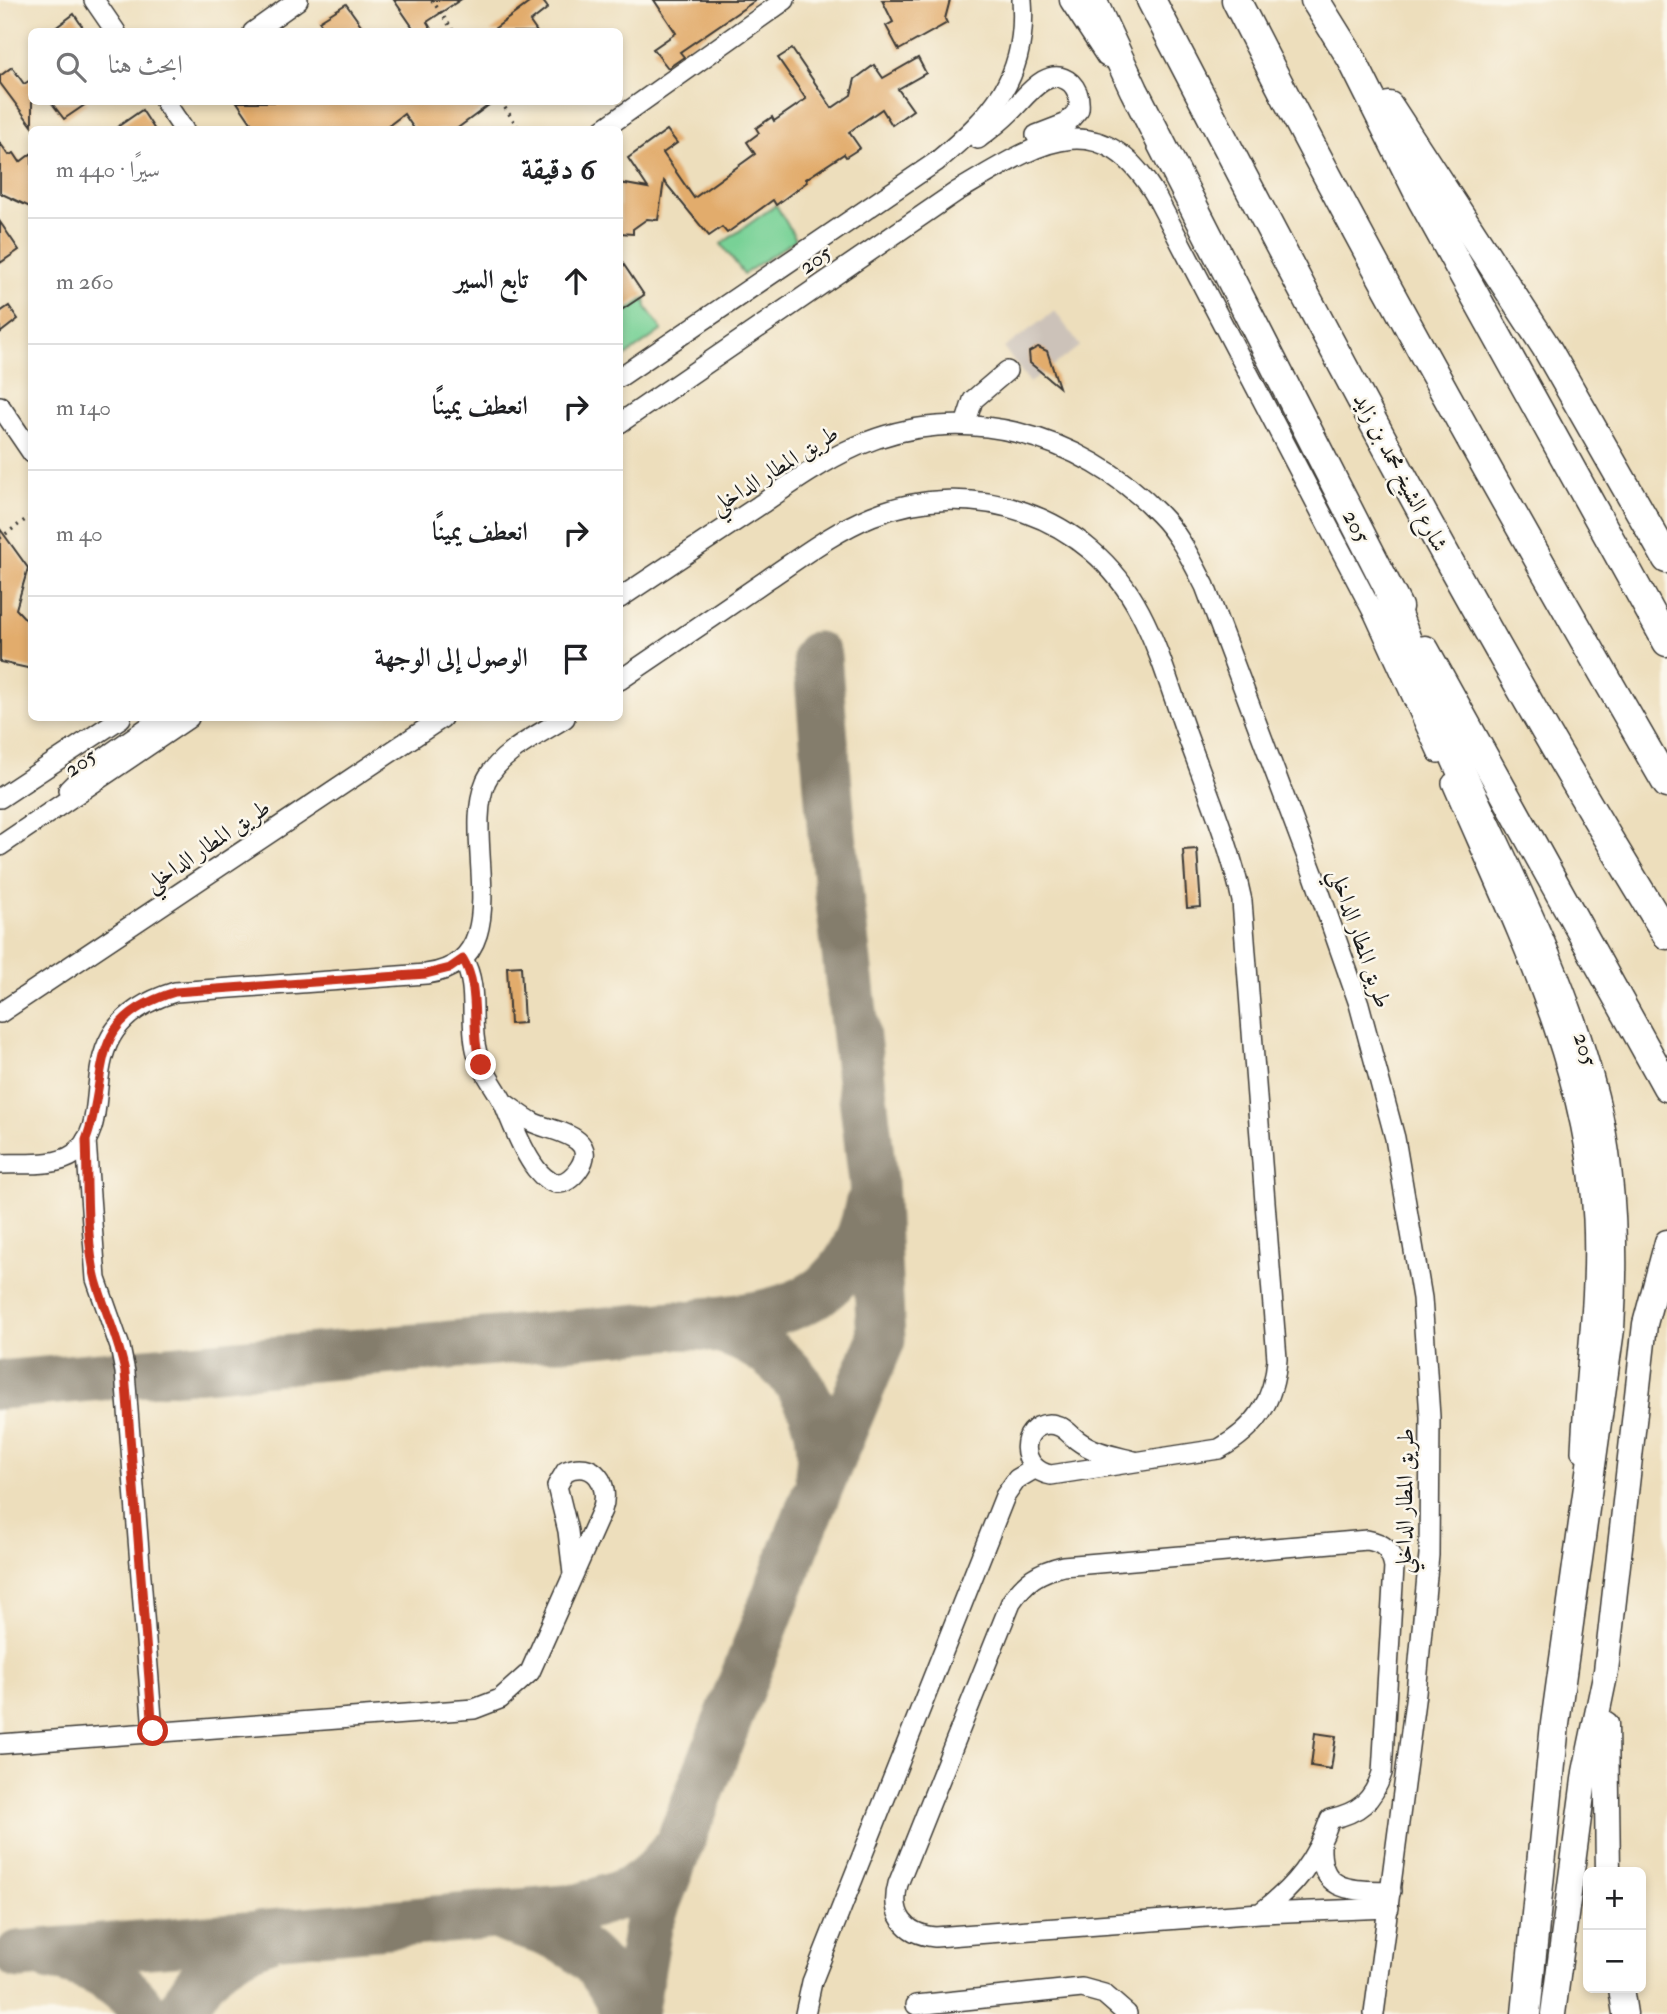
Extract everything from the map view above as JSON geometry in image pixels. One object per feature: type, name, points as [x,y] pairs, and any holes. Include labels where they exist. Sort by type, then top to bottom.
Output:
[{"type":"highway","points":[[1092,0],[1389,592],[1473,733],[1661,1077],[1667,1094]]},
{"type":"highway","name":"شارع الشيخ محمد بن زايد","points":[[1151,0],[1432,530],[1538,722],[1667,935]]},
{"type":"highway","points":[[1236,0],[1402,315],[1507,506],[1667,784]]},
{"type":"highway","points":[[1315,0],[1351,58],[1416,144],[1520,306],[1667,559]]},
{"type":"highway","points":[[1351,58],[1422,200],[1667,642]]},
{"type":"highway","points":[[1389,592],[1442,729],[1538,933],[1561,990],[1600,1124],[1611,1215],[1614,1270],[1610,1329],[1549,1772],[1525,2014]]},
{"type":"main road","points":[[1072,0],[1135,90]]},
{"type":"main road","points":[[1553,2014],[1585,1772],[1606,1671],[1645,1324],[1667,1242]]},
{"type":"main road","points":[[1606,1671],[1608,1867]]},
{"type":"main road","points":[[1622,1993],[1625,2014]]},
{"type":"street","points":[[94,0],[113,28]]},
{"type":"street","points":[[259,28],[298,0]]},
{"type":"street","points":[[608,126],[785,0]]},
{"type":"street","name":"205","points":[[623,375],[936,162],[979,124],[1007,87],[1020,53],[1024,32],[1022,0]]},
{"type":"street","points":[[936,162],[987,132],[1045,80],[1064,79],[1077,91],[1080,99],[1075,116],[1015,146],[956,192]]},
{"type":"street","points":[[167,105],[181,126]]},
{"type":"street","name":"205","points":[[623,421],[956,192],[1024,152],[1059,140],[1100,142],[1131,160],[1164,210],[1374,614],[1518,935],[1549,1013],[1574,1092],[1585,1148],[1594,1242],[1593,1308],[1580,1466],[1586,1515]]},
{"type":"street","points":[[965,425],[972,400],[1007,371]]},
{"type":"street","points":[[0,406],[28,447]]},
{"type":"street","name":"طريق المطار الداخلي","points":[[623,596],[836,455],[883,436],[907,430],[965,425],[1023,433],[1062,445],[1098,464],[1132,488],[1161,516],[1184,548],[1220,623],[1359,1004],[1395,1138],[1422,1298],[1430,1417],[1429,1555],[1416,1693],[1374,2014]]},
{"type":"street","points":[[623,678],[841,531],[899,506],[956,500],[986,501],[1018,508],[1076,536],[1121,582],[1140,611],[1228,847],[1242,901],[1277,1359],[1275,1382],[1268,1403],[1256,1422],[1239,1438],[1219,1449],[1198,1455],[1134,1461],[1051,1475],[1034,1469],[1028,1460],[1026,1448],[1029,1437],[1036,1429],[1047,1424],[1058,1425],[1097,1451],[1134,1461]]},
{"type":"street","name":"205","points":[[0,798],[116,721]]},
{"type":"street","points":[[53,810],[91,767],[157,721]]},
{"type":"street","name":"205","points":[[0,846],[184,721]]},
{"type":"street","name":"طريق المطار الداخلي","points":[[0,1013],[438,721]]},
{"type":"street","points":[[153,1731],[125,1372],[120,1347],[96,1279],[92,1257],[86,1140],[92,1122],[104,1051],[125,1018],[157,997],[175,992],[426,974],[450,968],[463,959],[480,929],[480,812],[487,778],[498,764],[561,721]]},
{"type":"street","points":[[463,959],[472,983],[477,1052],[503,1102],[523,1151],[540,1174],[550,1180],[562,1181],[573,1176],[580,1166],[580,1143],[564,1131],[532,1122],[503,1102]]},
{"type":"street","points":[[0,1164],[61,1159],[74,1154],[86,1140]]},
{"type":"street","points":[[0,1744],[474,1709],[488,1705],[512,1692],[530,1672],[573,1574],[605,1500],[602,1481],[596,1474],[581,1467],[566,1471],[556,1486],[568,1531],[573,1574]]},
{"type":"street","points":[[805,2014],[812,1983],[1005,1496],[1017,1479],[1034,1469]]},
{"type":"street","points":[[1260,1913],[1296,1884],[1321,1844],[1330,1819],[1349,1815],[1365,1805],[1376,1791],[1382,1773],[1394,1567],[1388,1548],[1367,1540],[1063,1566],[1041,1571],[1023,1584],[1011,1602],[898,1884],[894,1899],[897,1914],[906,1927],[919,1936],[935,1937],[1260,1913],[1390,1900]]},
{"type":"street","points":[[1321,1844],[1321,1861],[1327,1876],[1340,1887],[1390,1900]]},
{"type":"street","points":[[916,2005],[1082,1988],[1104,1994],[1127,2014]]},
{"type":"path","points":[[432,0],[451,28]]},
{"type":"path","points":[[503,105],[517,126]]},
{"type":"path","points":[[0,538],[28,518]]},
{"type":"shaded area","points":[[1055,311],[1080,346],[1030,383],[1004,348]]},
{"type":"green space","points":[[776,205],[796,239],[744,274],[721,244]]},
{"type":"green space","points":[[645,298],[646,307],[662,330],[623,358],[623,314]]},
{"type":"building","points":[[394,0],[460,0],[427,22],[431,28],[413,28]]},
{"type":"building","points":[[533,0],[542,0],[548,8],[530,22],[534,28],[495,28]]},
{"type":"building","points":[[654,0],[756,0],[680,52],[684,57],[668,68],[653,49],[676,33]]},
{"type":"building","points":[[882,0],[950,0],[945,19],[947,23],[899,50],[886,26],[893,22]]},
{"type":"building","points":[[346,4],[363,28],[324,28],[319,21]]},
{"type":"building","points":[[74,14],[83,28],[55,28]]},
{"type":"building","points":[[792,49],[832,108],[851,95],[855,79],[874,65],[883,78],[918,58],[926,73],[898,89],[913,110],[892,125],[882,109],[849,132],[860,148],[846,157],[844,154],[806,179],[807,182],[776,205],[773,200],[727,233],[722,227],[709,236],[664,181],[658,220],[647,219],[633,229],[633,234],[623,233],[623,184],[648,188],[628,158],[667,130],[677,143],[663,153],[694,198],[755,154],[747,142],[759,133],[756,128],[772,117],[774,121],[806,99],[778,58]]},
{"type":"building","points":[[12,67],[24,84],[28,82],[28,105],[32,105],[32,126],[0,83],[0,76]]},
{"type":"building","points":[[53,105],[85,105],[64,119]]},
{"type":"building","points":[[239,105],[489,105],[460,126],[412,126],[404,114],[388,126],[253,126]]},
{"type":"building","points":[[142,110],[152,126],[119,126]]},
{"type":"building","points":[[0,143],[9,155],[14,153],[20,162],[28,156],[28,206],[0,193]]},
{"type":"building","points":[[0,222],[19,250],[0,263]]},
{"type":"building","points":[[623,264],[644,295],[623,309]]},
{"type":"building","points":[[9,306],[18,319],[0,333],[0,312]]},
{"type":"building","points":[[1038,347],[1047,351],[1059,387],[1030,363],[1029,352]]},
{"type":"building","points":[[0,529],[28,568],[16,609],[28,622],[28,668],[0,662]]},
{"type":"building","points":[[1197,849],[1201,907],[1187,908],[1183,850]]},
{"type":"building","points":[[521,966],[524,1023],[510,1024],[507,967]]},
{"type":"building","points":[[1315,1733],[1336,1736],[1331,1769],[1311,1766]]},
{"type":"taxiway","points":[[633,2014],[649,1922],[815,1496],[881,1340],[873,1181],[832,835],[817,656]]},
{"type":"taxiway","points":[[704,1322],[763,1314],[789,1307],[812,1296],[831,1282],[847,1263],[860,1237],[869,1205]]},
{"type":"taxiway","points":[[0,1385],[675,1325],[708,1327],[742,1338],[763,1350],[797,1382],[817,1425],[821,1449],[819,1474]]},
{"type":"taxiway","points":[[19,1955],[578,1908],[619,1895],[643,1883],[673,1851]]},
{"type":"taxiway","points":[[507,1920],[548,1933],[580,1950],[605,1975],[625,2014]]},
{"type":"taxiway","points":[[181,2014],[195,1988],[213,1968],[235,1952],[262,1940]]},
{"type":"taxiway","points":[[50,1957],[77,1963],[104,1975],[128,1993],[145,2014]]},
{"type":"route","points":[[153,1731],[125,1372],[120,1347],[96,1279],[92,1257],[86,1140],[92,1122],[104,1051],[125,1018],[139,1006],[175,992],[426,974],[450,968],[463,959],[471,975],[474,1038],[481,1065]]}]
